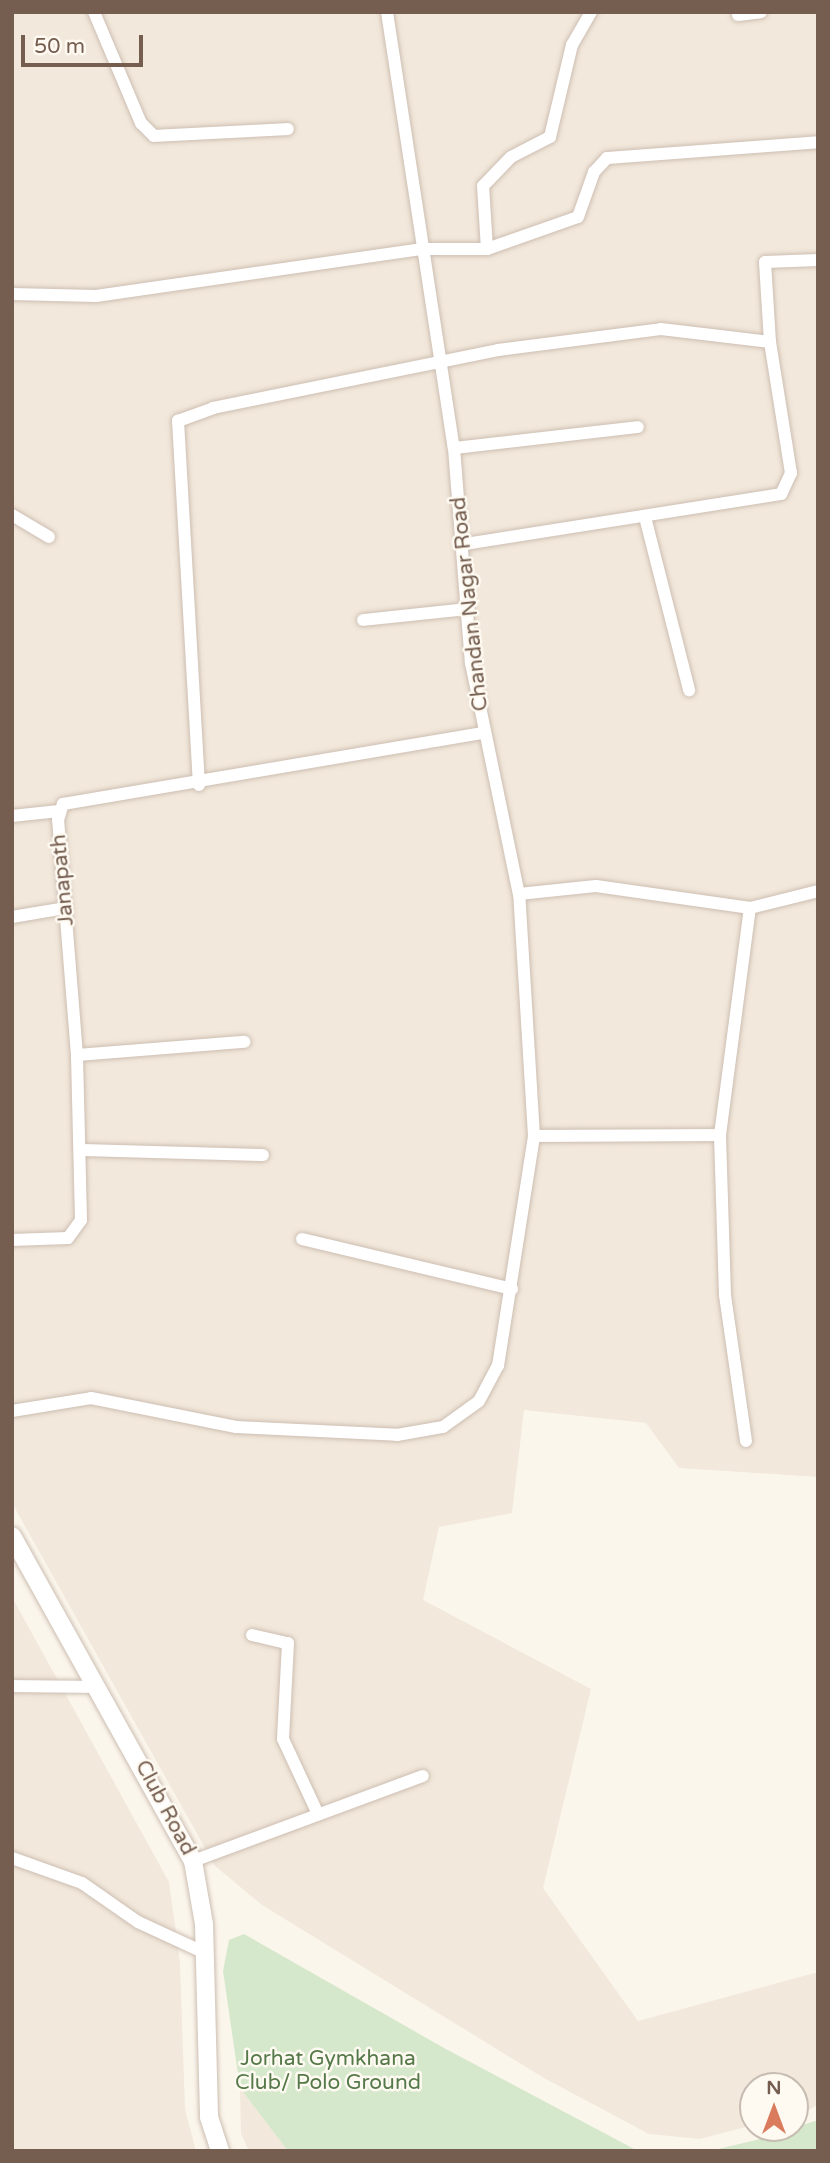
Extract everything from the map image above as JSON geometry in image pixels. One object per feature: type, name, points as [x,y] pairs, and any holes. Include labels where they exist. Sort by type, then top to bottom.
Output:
[{"type":"street","name":"Chandan Nagar Road","points":[[12,1411],[91,1398],[236,1427],[422,1433],[462,1416],[491,1385],[512,1289],[534,1136],[519,894],[483,733],[468,609],[454,448],[387,12]]},
{"type":"street","points":[[486,249],[483,186],[511,157],[550,137],[572,45],[591,12]]},
{"type":"street","points":[[738,15],[761,12]]},
{"type":"street","points":[[97,13],[141,123],[154,136],[288,129]]},
{"type":"street","points":[[12,294],[96,296],[424,249],[486,249],[578,217],[594,172],[607,158],[818,142]]},
{"type":"street","points":[[464,544],[765,498],[790,484],[770,342],[765,262],[818,260]]},
{"type":"street","points":[[199,785],[178,421],[213,408],[442,361],[662,329],[770,342]]},
{"type":"street","points":[[454,448],[638,427]]},
{"type":"street","points":[[12,515],[49,537]]},
{"type":"street","points":[[645,517],[690,690]]},
{"type":"street","points":[[363,620],[468,609]]},
{"type":"street","name":"Janapath","points":[[12,1240],[76,1233],[80,1150],[77,1055],[59,811],[75,800],[199,785],[483,733]]},
{"type":"street","points":[[12,816],[59,811]]},
{"type":"street","points":[[519,894],[596,886],[750,908],[818,891]]},
{"type":"street","points":[[12,917],[66,908]]},
{"type":"street","points":[[746,1441],[725,1295],[720,1135],[750,908]]},
{"type":"street","points":[[77,1055],[244,1042]]},
{"type":"street","points":[[534,1136],[720,1135]]},
{"type":"street","points":[[80,1150],[263,1155]]},
{"type":"street","points":[[302,1239],[512,1289]]},
{"type":"street","name":"Club Road","points":[[12,1536],[193,1861],[205,1953],[209,2117],[220,2151]]},
{"type":"street","points":[[252,1635],[288,1643],[283,1739],[318,1814]]},
{"type":"street","points":[[12,1686],[98,1687]]},
{"type":"street","points":[[193,1861],[423,1776]]},
{"type":"street","points":[[12,1858],[82,1882],[138,1922],[205,1953]]},
{"type":"shaded area","points":[[12,12],[818,12],[818,1477],[679,1468],[646,1423],[524,1410],[512,1513],[439,1527],[423,1600],[591,1689],[543,1888],[638,2021],[818,1972],[818,2104],[809,2110],[809,2072],[739,2072],[739,2129],[700,2139],[649,2134],[544,2078],[262,1905],[215,1866],[12,1503]]},
{"type":"shaded area","points":[[12,1597],[169,1882],[180,1962],[185,2109],[196,2151],[12,2151]]},
{"type":"shaded area","points":[[240,2088],[288,2151],[249,2151],[241,2134]]},
{"type":"green space","name":"Jorhat Gymkhana Club/ Polo Ground","points":[[244,1934],[444,2048],[638,2151],[288,2151],[240,2088],[223,1971],[229,1940]]},
{"type":"green space","points":[[818,2120],[818,2151],[710,2151],[748,2142],[809,2142],[809,2123]]}]
